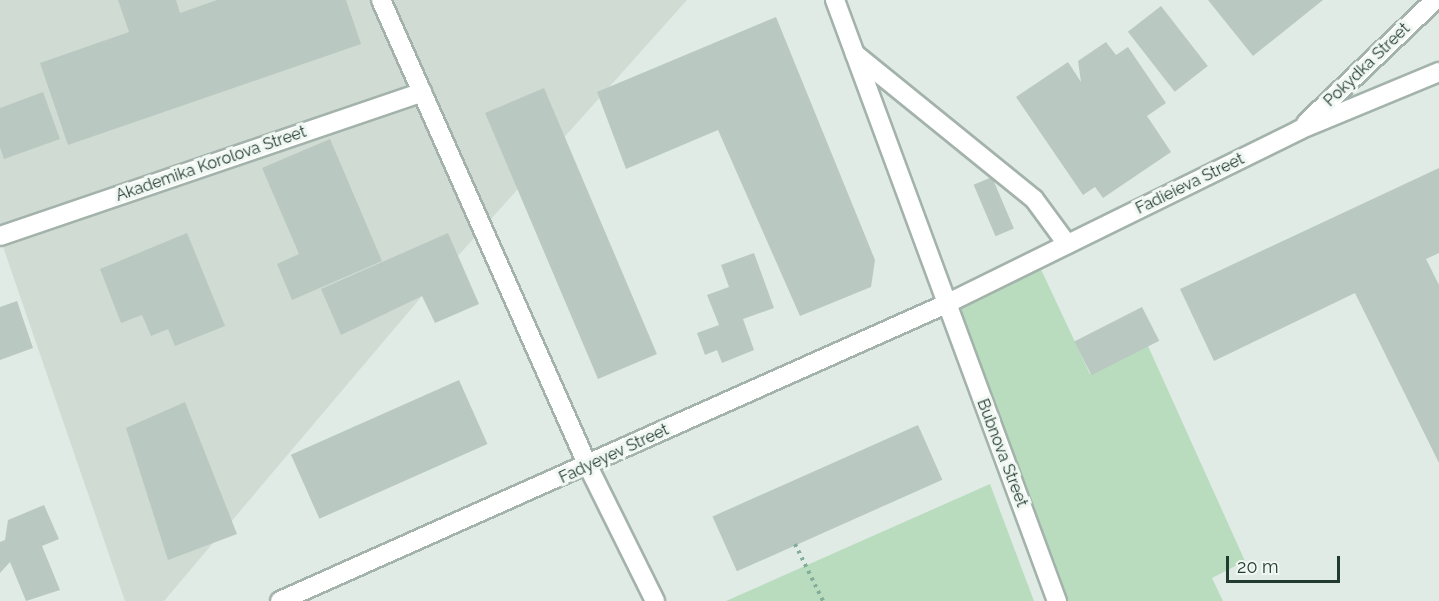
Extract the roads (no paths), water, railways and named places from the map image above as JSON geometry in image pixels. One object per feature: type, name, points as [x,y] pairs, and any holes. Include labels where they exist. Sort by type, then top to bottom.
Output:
[{"type":"street","points":[[381,0],[588,466],[655,601]]},
{"type":"street","name":"Bubnova Street","points":[[835,0],[1057,601]]},
{"type":"street","name":"Pokydka Street","points":[[1299,130],[1435,0]]},
{"type":"street","points":[[855,54],[1035,199],[1067,244]]},
{"type":"street","name":"Fadieieva Street","points":[[946,304],[1299,130],[1439,72]]},
{"type":"street","name":"Akademika Korolova Street","points":[[0,236],[422,92]]},
{"type":"street","name":"Fadyeyev Street","points":[[280,601],[588,466],[946,304]]}]
